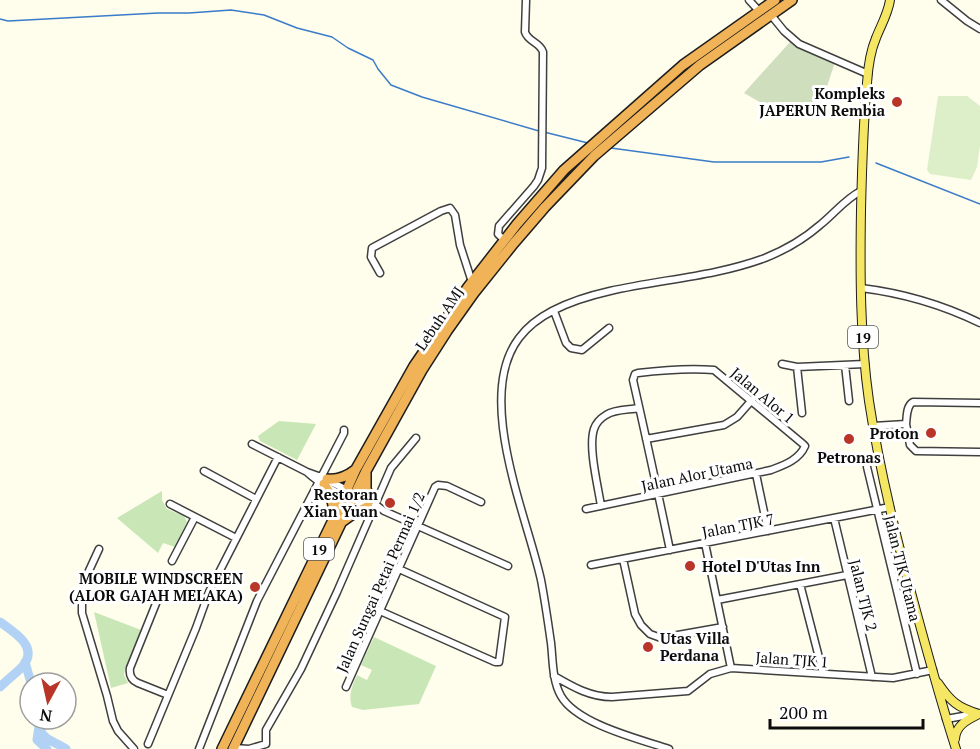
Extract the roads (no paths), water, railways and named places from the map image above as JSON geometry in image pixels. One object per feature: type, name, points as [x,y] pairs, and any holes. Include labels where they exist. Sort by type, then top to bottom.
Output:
[{"type":"highway","name":"Lebuh AMJ","points":[[361,470],[422,370],[471,297],[590,153],[683,65],[775,0]]},
{"type":"highway","name":"Lebuh AMJ","points":[[603,141],[700,66],[792,0]]},
{"type":"highway","name":"Lebuh AMJ","points":[[234,748],[349,495],[414,366],[504,240],[564,170],[590,153]]},
{"type":"highway","points":[[361,470],[371,505],[338,520],[332,499],[322,480],[343,478],[361,470]]},
{"type":"highway","name":"Lebuh AMJ","points":[[222,749],[338,520]]},
{"type":"main road","name":"19","points":[[890,0],[886,16],[875,40],[868,74],[863,138],[861,288],[865,364],[873,426],[890,507],[910,590],[955,747]]},
{"type":"main road","points":[[934,674],[952,702],[979,714]]},
{"type":"main road","points":[[955,747],[956,732],[959,726],[979,714]]},
{"type":"street","points":[[504,240],[498,234],[499,226],[541,175],[543,52],[539,45],[527,37],[525,32],[526,0]]},
{"type":"street","points":[[749,0],[759,11]]},
{"type":"street","points":[[941,0],[980,29]]},
{"type":"street","points":[[771,15],[799,44],[868,74]]},
{"type":"street","points":[[669,749],[612,730],[579,714],[565,702],[560,694],[554,676],[543,592],[506,450],[502,405],[507,361],[514,344],[529,327],[570,303],[608,291],[701,276],[768,257],[809,233],[849,198],[861,191]]},
{"type":"street","points":[[380,273],[371,257],[372,248],[446,208],[450,208],[455,214],[460,245],[472,282]]},
{"type":"street","points":[[861,288],[928,303],[980,323]]},
{"type":"street","points":[[554,311],[566,343],[572,348],[582,350],[609,328]]},
{"type":"street","points":[[782,364],[797,367],[865,364]]},
{"type":"street","points":[[845,365],[849,401]]},
{"type":"street","points":[[797,367],[802,413]]},
{"type":"street","name":"Jalan Alor 1","points":[[639,408],[633,380],[635,374],[658,371],[714,370],[805,446]]},
{"type":"street","points":[[646,439],[724,425],[737,417],[752,400]]},
{"type":"street","points":[[980,403],[914,402],[910,404],[906,424],[910,445],[916,451],[980,452]]},
{"type":"street","points":[[601,506],[592,445],[596,425],[612,412],[639,408],[670,550]]},
{"type":"street","points":[[873,426],[906,424]]},
{"type":"street","points":[[199,749],[257,601],[322,480],[344,434],[344,429]]},
{"type":"street","points":[[234,748],[249,749],[266,744],[266,730],[301,669],[337,592],[371,505],[391,468],[416,438]]},
{"type":"street","points":[[252,444],[349,495],[508,566]]},
{"type":"street","name":"Jalan Alor Utama","points":[[586,509],[771,470],[801,454],[805,446]]},
{"type":"street","points":[[148,744],[209,592],[278,457]]},
{"type":"street","name":"Jalan TJK Utama","points":[[867,467],[917,674]]},
{"type":"street","points":[[204,471],[256,499]]},
{"type":"street","points":[[756,474],[768,531]]},
{"type":"street","name":"Jalan Sungai Petai Permai 1/2","points":[[346,687],[435,487],[447,486],[481,502]]},
{"type":"street","points":[[170,504],[236,538]]},
{"type":"street","name":"Jalan TJK 7","points":[[591,565],[890,507]]},
{"type":"street","points":[[172,561],[195,517]]},
{"type":"street","name":"Jalan TJK 2","points":[[834,518],[872,677]]},
{"type":"street","points":[[705,543],[731,668]]},
{"type":"street","points":[[99,549],[87,575],[82,596],[82,613],[113,721],[123,743],[134,749]]},
{"type":"street","points":[[623,559],[635,614],[640,625],[650,634],[661,638],[723,627]]},
{"type":"street","points":[[380,611],[495,662],[500,662],[506,617],[399,569]]},
{"type":"street","points":[[717,600],[847,575]]},
{"type":"street","points":[[800,584],[823,673]]},
{"type":"street","points":[[897,593],[910,590]]},
{"type":"street","points":[[157,601],[129,673],[138,684],[168,695]]},
{"type":"street","name":"Jalan TJK 1","points":[[554,676],[591,695],[612,697],[688,691],[710,674],[731,668],[893,678],[934,674]]},
{"type":"street","points":[[946,718],[979,714]]},
{"type":"waterway","points":[[0,19],[8,21],[231,10],[264,15],[297,28],[332,37],[373,60],[391,85],[422,97],[539,131]]},
{"type":"waterway","points":[[544,132],[588,143]]},
{"type":"waterway","points":[[611,148],[714,162],[821,162],[849,157]]},
{"type":"waterway","points":[[876,163],[980,204]]},
{"type":"waterway","points":[[0,622],[18,635],[27,647],[28,653],[27,660],[22,667],[0,687]]},
{"type":"waterway","points":[[25,662],[28,671]]},
{"type":"waterway","points":[[38,731],[37,740],[47,749]]},
{"type":"waterway","points":[[40,731],[47,739],[66,749]]},
{"type":"place","name":"Kompleks JAPERUN Rembia","points":[[897,102]]},
{"type":"place","name":"Proton","points":[[931,433]]},
{"type":"place","name":"Petronas","points":[[849,439]]},
{"type":"place","name":"Restoran Xian Yuan","points":[[390,503]]},
{"type":"place","name":"Hotel D'Utas Inn","points":[[690,566]]},
{"type":"place","name":"MOBILE WINDSCREEN (ALOR GAJAH MELAKA)","points":[[255,587]]},
{"type":"place","name":"Utas Villa Perdana","points":[[648,647]]}]
